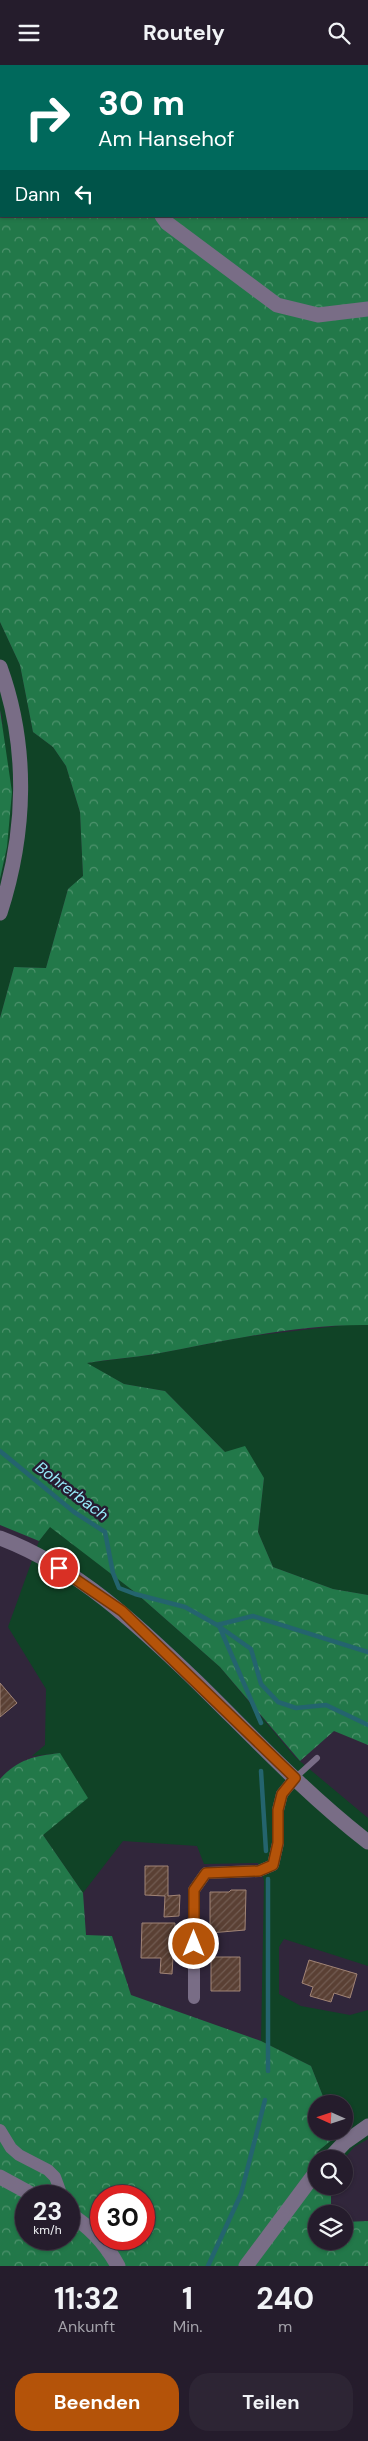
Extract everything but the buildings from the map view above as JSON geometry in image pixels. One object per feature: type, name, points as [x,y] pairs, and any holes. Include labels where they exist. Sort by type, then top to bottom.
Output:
[{"type":"street","points":[[163,217],[167,223],[277,305],[318,315],[368,309]]},
{"type":"street","points":[[0,667],[10,696],[18,743],[21,794],[19,839],[0,913]]},
{"type":"street","points":[[0,1538],[51,1563],[122,1611],[326,1809],[368,1842]]},
{"type":"street","points":[[194,1999],[194,1890],[206,1873],[259,1871],[273,1865],[278,1843],[278,1810],[282,1794],[295,1778]]},
{"type":"street","points":[[337,2150],[368,2126]]},
{"type":"street","points":[[0,2131],[11,2148],[19,2155],[48,2170],[55,2177],[58,2185]]},
{"type":"street","points":[[0,2177],[15,2185]]},
{"type":"street","points":[[246,2266],[308,2184]]},
{"type":"street","points":[[80,2220],[88,2225],[112,2254],[118,2266]]},
{"type":"lane","points":[[295,1778],[317,1758]]},
{"type":"green space","points":[[0,217],[368,217],[368,1325],[341,1325],[288,1330],[155,1354],[87,1363],[124,1384],[165,1391],[225,1452],[245,1446],[264,1478],[258,1532],[273,1567],[333,1589],[368,1595],[368,1745],[334,1731],[300,1761],[220,1667],[136,1593],[50,1527],[39,1541],[0,1525],[0,1018],[14,967],[46,968],[68,889],[83,876],[80,812],[66,766],[53,747],[33,732],[20,665],[0,622]]},
{"type":"green space","points":[[0,622],[20,665],[33,732],[53,747],[66,766],[80,812],[83,877],[68,889],[46,968],[14,967],[0,1018],[0,879],[7,847],[2,716],[0,710]]},
{"type":"green space","points":[[0,710],[12,792],[7,847],[0,879]]},
{"type":"green space","points":[[346,1325],[368,1325],[368,1595],[333,1589],[273,1567],[258,1532],[264,1478],[225,1452],[165,1391],[124,1384],[86,1363],[150,1355],[244,1337]]},
{"type":"green space","points":[[50,1526],[136,1593],[220,1667],[295,1757],[368,1818],[368,1966],[284,1939],[279,1947],[279,1994],[301,2006],[350,2015],[368,2010],[368,2139],[352,2150],[319,2150],[332,2140],[353,2140],[353,2095],[322,2095],[311,2066],[261,2041],[264,1881],[258,1863],[204,1864],[197,1846],[123,1841],[83,1893],[43,1835],[60,1753],[32,1756],[45,1745],[46,1689],[8,1627],[39,1541]]},
{"type":"green space","points":[[60,1753],[88,1798],[43,1835],[83,1893],[86,1935],[112,1936],[131,1995],[261,2041],[311,2066],[322,2095],[308,2095],[308,2140],[332,2140],[319,2150],[308,2150],[308,2195],[331,2195],[331,2205],[308,2205],[308,2250],[353,2250],[353,2222],[368,2221],[368,2266],[0,2266],[0,1779],[13,1767],[35,1757]]},
{"type":"waterway","name":"Bohrerbach","points":[[0,1451],[74,1512],[105,1532],[113,1573],[119,1588],[185,1607],[217,1625],[251,1649],[261,1684],[278,1702],[296,1708],[326,1705],[368,1725]]},
{"type":"waterway","points":[[217,1625],[253,1616],[368,1652]]},
{"type":"waterway","points":[[220,1628],[261,1723]]},
{"type":"waterway","points":[[261,1771],[266,1851]]},
{"type":"waterway","points":[[268,1879],[268,2071]]},
{"type":"waterway","points":[[208,2266],[241,2194],[265,2100]]},
{"type":"route","points":[[59,1568],[122,1611],[295,1778],[282,1794],[278,1810],[278,1843],[273,1865],[259,1871],[206,1873],[194,1890],[194,1944]]}]
